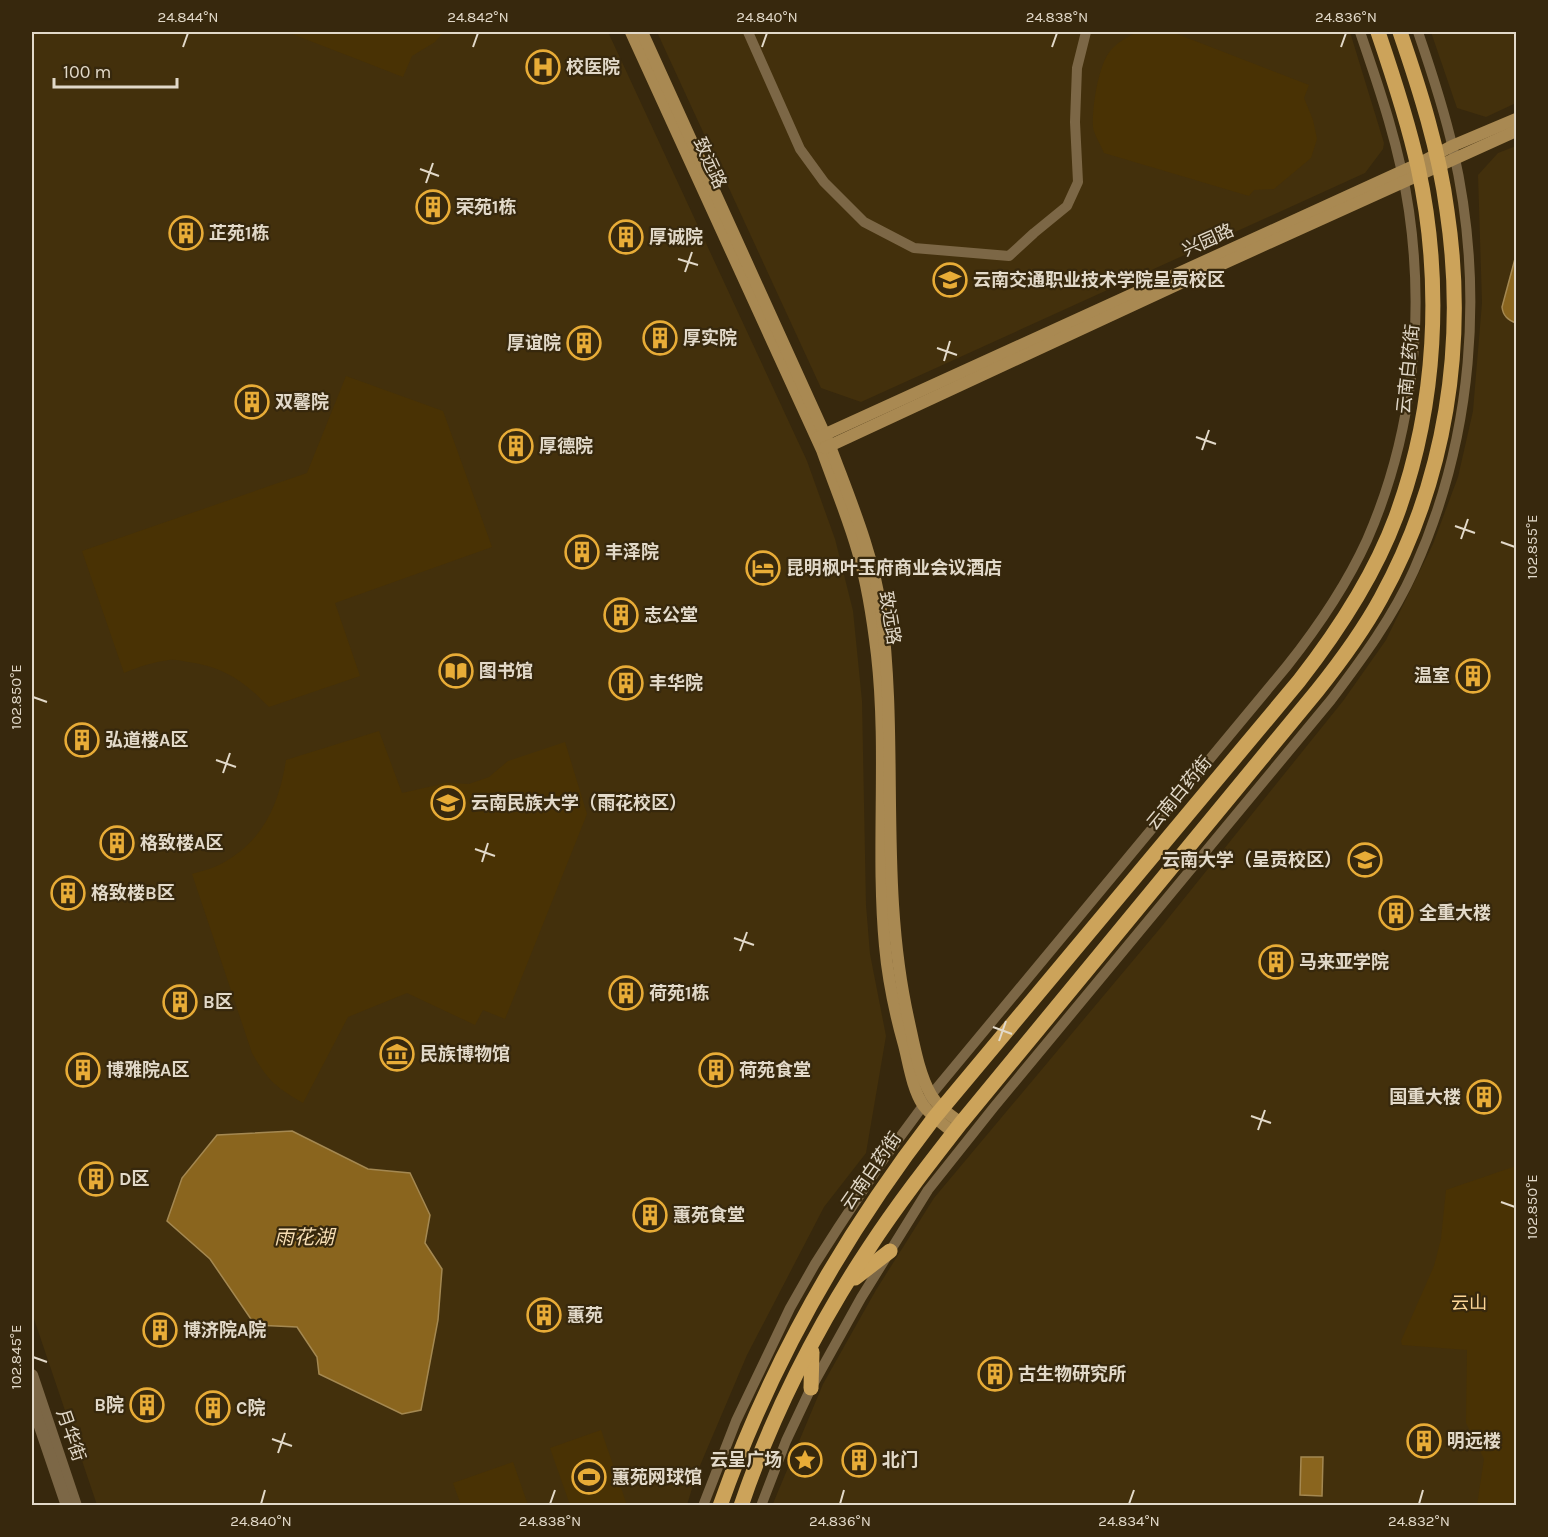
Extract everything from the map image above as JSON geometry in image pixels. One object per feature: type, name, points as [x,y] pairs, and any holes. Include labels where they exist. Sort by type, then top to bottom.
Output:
[{"type":"main road","name":"致远路","points":[[631,32],[823,442]]},
{"type":"main road","name":"致远路","points":[[642,32],[823,442],[859,555],[871,609],[878,658],[882,898],[891,992],[915,1087],[938,1113],[957,1128]]},
{"type":"main road","name":"云南白药街","points":[[720,1506],[754,1419],[804,1316],[844,1245],[904,1157],[982,1059],[1299,681],[1330,641],[1377,559],[1411,473],[1429,381],[1433,290],[1427,222],[1419,170],[1399,94],[1378,32]]},
{"type":"main road","points":[[741,1506],[768,1436],[812,1346],[868,1248],[922,1173],[1000,1074],[1350,649],[1381,598],[1407,545],[1430,482],[1443,432],[1452,378],[1455,322],[1448,211],[1428,119],[1400,32]]},
{"type":"main road","name":"兴园路","points":[[823,442],[1419,170],[1516,119]]},
{"type":"main road","name":"兴园路","points":[[1454,153],[1516,131]]},
{"type":"main road","points":[[982,1059],[982,1066],[987,1072],[993,1075],[1000,1074]]},
{"type":"main road","points":[[904,1157],[912,1156],[919,1160],[922,1173]]},
{"type":"main road","points":[[846,1286],[890,1251]]},
{"type":"main road","points":[[811,1388],[812,1346]]},
{"type":"street","points":[[748,32],[800,149],[824,182],[864,222],[914,248],[1010,256],[1067,206],[1078,182],[1075,122],[1077,68],[1086,32]]},
{"type":"street","points":[[703,1506],[736,1421],[790,1308],[838,1228],[927,1100],[1317,628],[1366,541],[1385,493],[1401,437],[1411,377],[1416,298],[1414,258],[1402,177],[1382,98],[1360,32]]},
{"type":"street","points":[[761,1506],[786,1441],[811,1388],[861,1298],[928,1190],[964,1143],[1344,684],[1388,618],[1413,571],[1435,518],[1452,464],[1463,407],[1469,346],[1468,250],[1454,153],[1443,107],[1418,32]]},
{"type":"street","name":"月华街","points":[[32,1379],[76,1506]]},
{"type":"street","name":"月华街","points":[[32,1403],[67,1506]]},
{"type":"shaded area","name":"云南民族大学（雨花校区）","points":[[32,32],[608,32],[807,461],[835,539],[853,611],[862,701],[866,905],[870,954],[886,1036],[866,1153],[824,1207],[747,1355],[696,1475],[687,1505],[97,1505],[32,1313]]},
{"type":"shaded area","name":"云南交通职业技术学院呈贡校区","points":[[657,32],[1350,32],[1384,143],[1383,149],[1365,173],[861,402],[821,388]]},
{"type":"shaded area","points":[[1431,32],[1516,32],[1516,103],[1486,117],[1457,108]]},
{"type":"shaded area","name":"云南大学（呈贡校区）","points":[[1516,146],[1516,1505],[772,1506],[823,1384],[876,1290],[934,1198],[1162,926],[1343,701],[1386,640],[1433,544],[1458,477],[1473,411],[1482,303],[1478,175],[1498,153]]},
{"type":"green space","points":[[287,32],[444,32],[435,42],[412,56],[403,77]]},
{"type":"green space","points":[[1137,32],[1172,32],[1309,85],[1304,98],[1313,120],[1317,139],[1311,158],[1274,189],[1254,190],[1249,196],[1104,153],[1093,127],[1099,76],[1111,50]]},
{"type":"green space","points":[[346,376],[443,411],[492,547],[335,603],[360,676],[269,707],[233,677],[201,664],[169,660],[124,673],[82,551],[307,473]]},
{"type":"green space","points":[[379,731],[402,793],[446,783],[469,784],[489,777],[508,761],[565,742],[587,814],[505,1019],[483,1010],[475,1025],[407,993],[348,1017],[303,1103],[273,1082],[252,1053],[192,874],[216,866],[234,856],[257,834],[266,822],[279,793],[286,760]]},
{"type":"green space","name":"云山","points":[[1516,1166],[1516,1505],[1477,1505],[1484,1459],[1466,1423],[1467,1350],[1402,1345],[1401,1341],[1434,1266],[1441,1239],[1446,1190]]},
{"type":"green space","name":"蕙苑网球馆","points":[[601,1430],[627,1505],[570,1505],[550,1448]]},
{"type":"green space","points":[[513,1462],[528,1505],[461,1505],[453,1483]]},
{"type":"water","points":[[1516,255],[1516,323],[1506,317],[1502,307]]},
{"type":"water","name":"雨花湖","points":[[292,1131],[368,1169],[410,1173],[430,1215],[425,1243],[442,1269],[438,1320],[421,1410],[402,1414],[319,1374],[317,1357],[297,1327],[255,1325],[210,1259],[167,1221],[182,1178],[217,1135]]},
{"type":"water","points":[[1301,1457],[1323,1457],[1322,1496],[1300,1495]]},
{"type":"place","name":"校医院","points":[[543,67]]},
{"type":"place","name":"荣苑1栋","points":[[433,207]]},
{"type":"place","name":"芷苑1栋","points":[[186,233]]},
{"type":"place","name":"厚诚院","points":[[626,237]]},
{"type":"place","name":"云南交通职业技术学院呈贡校区","points":[[950,280]]},
{"type":"place","name":"厚实院","points":[[660,338]]},
{"type":"place","name":"厚谊院","points":[[584,343]]},
{"type":"place","name":"双馨院","points":[[252,402]]},
{"type":"place","name":"厚德院","points":[[516,446]]},
{"type":"place","name":"丰泽院","points":[[582,552]]},
{"type":"place","name":"昆明枫叶玉府商业会议酒店","points":[[763,568]]},
{"type":"place","name":"志公堂","points":[[621,615]]},
{"type":"place","name":"图书馆","points":[[456,671]]},
{"type":"place","name":"温室","points":[[1473,676]]},
{"type":"place","name":"丰华院","points":[[626,683]]},
{"type":"place","name":"弘道楼A区","points":[[82,740]]},
{"type":"place","name":"云南民族大学（雨花校区）","points":[[448,803]]},
{"type":"place","name":"格致楼A区","points":[[117,843]]},
{"type":"place","name":"云南大学（呈贡校区）","points":[[1365,860]]},
{"type":"place","name":"格致楼B区","points":[[68,893]]},
{"type":"place","name":"全重大楼","points":[[1396,913]]},
{"type":"place","name":"马来亚学院","points":[[1276,962]]},
{"type":"place","name":"荷苑1栋","points":[[626,993]]},
{"type":"place","name":"B区","points":[[180,1002]]},
{"type":"place","name":"民族博物馆","points":[[397,1054]]},
{"type":"place","name":"博雅院A区","points":[[83,1070]]},
{"type":"place","name":"荷苑食堂","points":[[716,1070]]},
{"type":"place","name":"国重大楼","points":[[1484,1097]]},
{"type":"place","name":"D区","points":[[96,1179]]},
{"type":"place","name":"蕙苑食堂","points":[[650,1215]]},
{"type":"place","name":"蕙苑","points":[[544,1315]]},
{"type":"place","name":"博济院A院","points":[[160,1330]]},
{"type":"place","name":"古生物研究所","points":[[995,1374]]},
{"type":"place","name":"B院","points":[[147,1405]]},
{"type":"place","name":"C院","points":[[213,1408]]},
{"type":"place","name":"明远楼","points":[[1424,1441]]},
{"type":"place","name":"云呈广场","points":[[805,1460]]},
{"type":"place","name":"北门","points":[[859,1460]]},
{"type":"place","name":"蕙苑网球馆","points":[[589,1477]]}]
